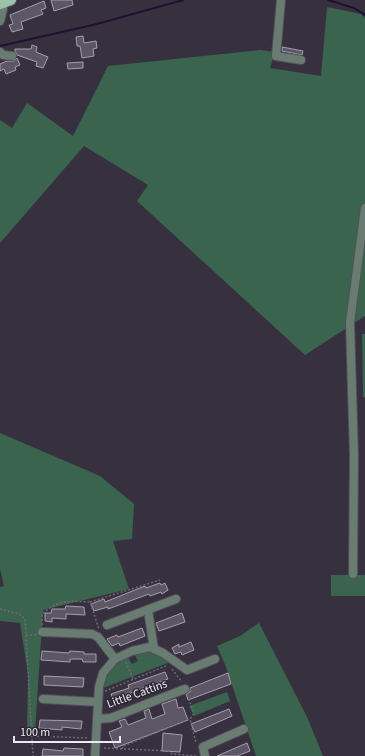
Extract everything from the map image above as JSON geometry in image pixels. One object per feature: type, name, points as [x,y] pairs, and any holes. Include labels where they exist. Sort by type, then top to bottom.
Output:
[{"type":"street","points":[[281,0],[276,56],[301,60]]},
{"type":"street","points":[[0,19],[5,2]]},
{"type":"street","points":[[0,52],[3,55],[12,56]]},
{"type":"street","points":[[354,574],[354,456],[350,323],[365,208]]},
{"type":"street","points":[[107,625],[176,599]]},
{"type":"street","points":[[148,610],[154,649]]},
{"type":"street","points":[[42,633],[92,634],[98,637],[119,657],[150,647],[163,653],[187,670],[215,659]]},
{"type":"street","name":"Little Cattins","points":[[95,752],[98,698],[103,673],[119,657]]},
{"type":"street","name":"Little Cattins","points":[[97,719],[111,718],[185,689]]},
{"type":"street","points":[[43,699],[98,698]]},
{"type":"street","points":[[205,756],[202,746],[244,729]]},
{"type":"path","points":[[42,621],[42,614],[46,610],[64,601],[90,602],[160,580]]},
{"type":"path","points":[[90,602],[99,631],[98,637]]},
{"type":"path","points":[[0,609],[19,614],[25,619],[33,756]]},
{"type":"path","points":[[26,635],[42,633]]},
{"type":"path","points":[[119,657],[133,679]]},
{"type":"path","points":[[98,698],[133,679],[168,665],[181,679],[194,713],[190,718],[123,746],[122,749]]},
{"type":"path","points":[[190,718],[197,745],[202,746]]},
{"type":"path","points":[[33,736],[96,738]]},
{"type":"path","points":[[95,752],[122,749],[170,752],[172,754],[201,756]]},
{"type":"green space","points":[[327,7],[361,14],[365,18],[365,316],[305,355],[137,201],[148,185],[84,146],[0,243],[0,120],[12,128],[27,103],[73,136],[108,66],[260,50],[275,52],[270,68],[321,76]]},
{"type":"green space","points":[[362,334],[365,334],[365,397],[363,397]]},
{"type":"green space","points":[[0,433],[100,476],[134,504],[132,539],[113,541],[129,589],[43,610],[35,731],[27,731],[28,674],[20,623],[0,621],[0,587],[4,586],[0,569]]},
{"type":"green space","points":[[331,575],[365,575],[365,596],[331,596]]},
{"type":"green space","points":[[259,623],[307,717],[323,756],[256,756],[226,667],[217,646],[240,636]]},
{"type":"green space","points":[[156,651],[170,662],[103,688],[106,677],[111,669],[128,657],[132,664],[138,661],[135,655]]},
{"type":"green space","points":[[227,692],[230,701],[194,716],[189,706]]},
{"type":"building","points":[[51,0],[72,0],[73,5],[54,11]]},
{"type":"building","points":[[44,1],[46,8],[41,10],[43,14],[21,22],[23,29],[12,32],[9,25],[13,24],[10,15]]},
{"type":"building","points":[[83,36],[84,43],[96,41],[97,48],[93,49],[94,56],[82,58],[80,46],[77,46],[76,37]]},
{"type":"building","points":[[32,45],[37,47],[36,52],[48,57],[43,68],[36,66],[37,62],[17,55],[15,51],[15,49],[31,49]]},
{"type":"building","points":[[282,47],[303,51],[302,55],[282,51]]},
{"type":"building","points":[[17,58],[20,65],[15,67],[16,70],[6,74],[4,69],[0,71],[0,64],[7,61],[14,61]]},
{"type":"building","points":[[83,62],[83,68],[68,69],[67,63]]},
{"type":"building","points":[[160,583],[161,585],[165,583],[168,590],[162,594],[161,592],[150,596],[149,594],[108,609],[108,607],[94,611],[91,604],[104,599],[105,602],[145,586],[146,588]]},
{"type":"building","points":[[66,606],[84,607],[85,615],[66,614],[66,619],[52,618],[52,622],[45,621],[45,613],[51,613],[52,609],[65,609]]},
{"type":"building","points":[[182,613],[185,622],[159,631],[156,623]]},
{"type":"building","points":[[142,628],[145,636],[120,646],[119,643],[112,646],[107,639],[117,635],[118,637]]},
{"type":"building","points":[[191,642],[194,650],[182,655],[181,652],[175,654],[172,648],[179,644],[179,647]]},
{"type":"building","points":[[42,651],[69,653],[70,651],[84,652],[84,654],[96,654],[96,662],[83,662],[82,659],[70,659],[70,662],[41,660]]},
{"type":"building","points":[[165,672],[168,679],[130,693],[132,695],[114,703],[111,694],[129,688],[128,685]]},
{"type":"building","points":[[228,673],[231,684],[188,700],[186,694],[190,692],[190,688]]},
{"type":"building","points":[[44,676],[84,678],[83,687],[44,685]]},
{"type":"building","points":[[176,699],[178,708],[183,707],[188,720],[115,748],[109,732],[122,727],[119,721],[125,719],[128,725],[146,718],[144,711],[149,709],[152,719],[165,714],[162,704]]},
{"type":"building","points":[[229,709],[232,716],[195,732],[191,724]]},
{"type":"building","points":[[40,720],[82,721],[81,729],[62,727],[62,730],[39,728]]},
{"type":"building","points":[[163,733],[182,735],[180,752],[162,751]]},
{"type":"building","points":[[247,743],[250,751],[237,756],[217,756]]},
{"type":"building","points":[[64,748],[83,749],[83,756],[42,756],[43,749],[63,751]]},
{"type":"waterway","points":[[0,46],[97,24],[183,0]]},
{"type":"waterway","points":[[328,0],[354,8],[365,15]]}]
